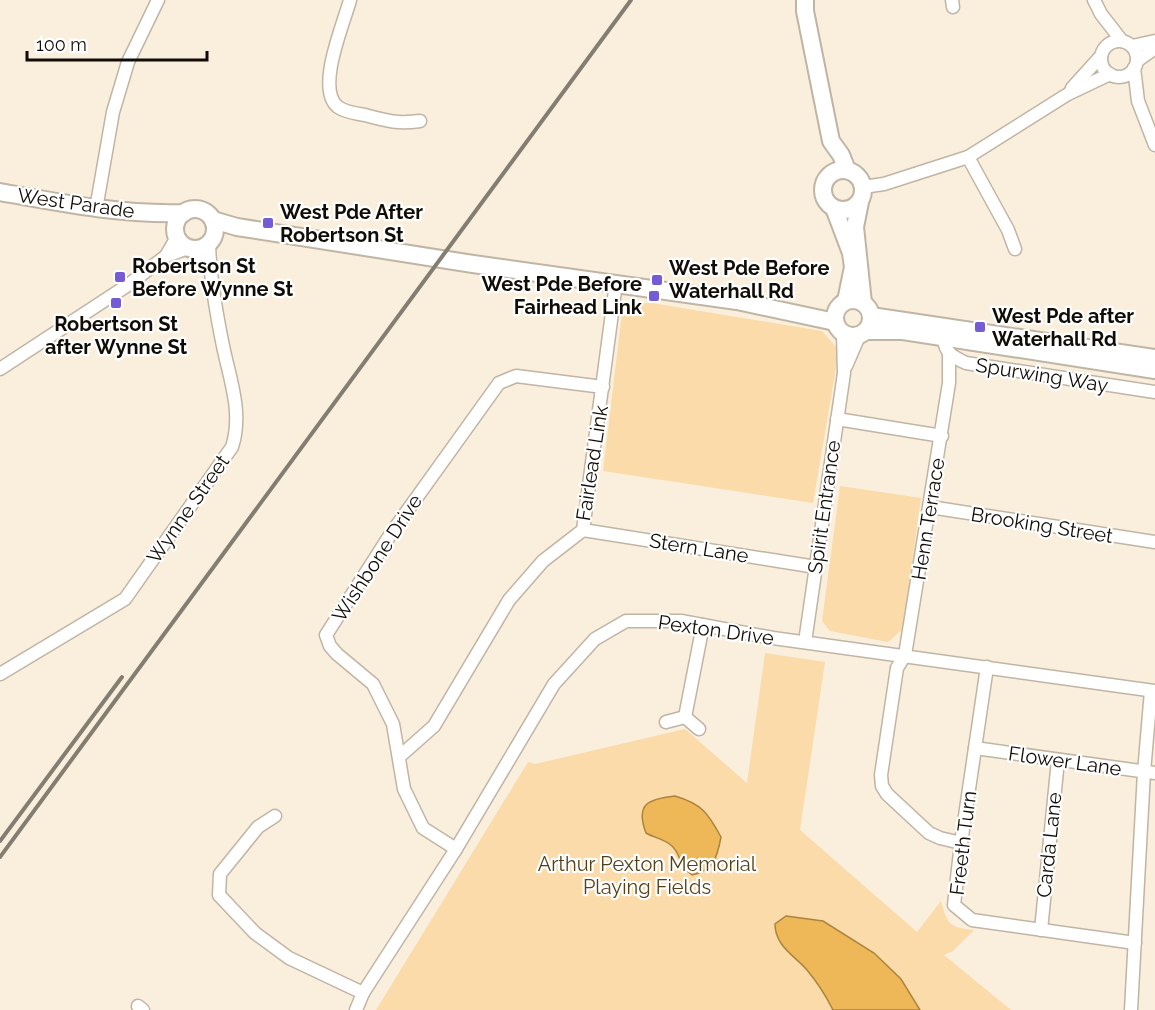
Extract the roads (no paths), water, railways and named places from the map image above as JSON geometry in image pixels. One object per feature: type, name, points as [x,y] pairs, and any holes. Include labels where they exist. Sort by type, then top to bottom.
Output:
[{"type":"street","points":[[96,209],[113,112],[125,72],[158,0]]},
{"type":"street","points":[[350,0],[331,65],[328,87],[332,98],[338,107],[358,114],[399,124],[420,121]]},
{"type":"street","points":[[805,0],[805,11],[831,141],[841,155],[847,170]]},
{"type":"street","points":[[1094,0],[1101,14],[1136,56],[1138,101],[1155,145]]},
{"type":"street","points":[[1101,14],[1103,66],[1138,101]]},
{"type":"street","points":[[1068,94],[1113,42],[1127,44],[1155,41]]},
{"type":"street","points":[[834,208],[851,209],[862,194],[884,184],[969,157],[1068,94],[1113,75],[1126,75],[1155,48]]},
{"type":"street","points":[[831,141],[827,154],[824,194],[826,200],[834,208],[851,253],[853,319]]},
{"type":"street","points":[[969,157],[1008,230],[1015,249]]},
{"type":"street","points":[[827,178],[836,171],[847,170],[858,176],[862,194],[855,226],[853,319]]},
{"type":"street","name":"West Parade","points":[[0,192],[96,209],[153,214],[184,213]]},
{"type":"street","points":[[193,241],[177,220],[184,213],[196,209],[213,219],[237,227],[853,319],[944,325],[1154,361]]},
{"type":"street","name":"West Parade","points":[[153,214],[193,241]]},
{"type":"street","points":[[0,369],[128,285],[166,256],[215,231],[213,219]]},
{"type":"street","points":[[193,241],[237,227]]},
{"type":"street","name":"Wynne Street","points":[[0,674],[125,598],[232,447],[237,431],[236,405],[210,270],[193,241]]},
{"type":"street","name":"Fairlead Link","points":[[399,757],[434,726],[509,600],[543,561],[583,530],[616,283]]},
{"type":"street","points":[[853,319],[903,331],[944,337],[1154,361]]},
{"type":"street","name":"Spirit Entrance","points":[[805,642],[853,319]]},
{"type":"street","name":"Spurwing Way","points":[[944,337],[944,346],[949,354],[966,363],[1155,392]]},
{"type":"street","name":"Henn Terrace","points":[[949,354],[949,383],[942,436],[905,655],[897,668],[881,775],[882,786],[886,794],[929,833],[960,843]]},
{"type":"street","points":[[949,383],[966,363]]},
{"type":"street","name":"Wishbone Drive","points":[[456,849],[423,828],[404,789],[393,724],[373,684],[337,654],[330,646],[326,635],[392,532],[499,383],[516,376],[603,387]]},
{"type":"street","points":[[837,419],[942,436]]},
{"type":"street","name":"Brooking Street","points":[[930,507],[1155,542]]},
{"type":"street","name":"Stern Lane","points":[[583,530],[816,567]]},
{"type":"street","name":"Pexton Drive","points":[[356,1010],[363,993],[456,849],[554,684],[595,639],[626,621],[681,621],[805,642],[1153,691]]},
{"type":"street","points":[[685,717],[703,625]]},
{"type":"street","name":"Freeth Turn","points":[[987,667],[960,843],[954,905],[972,920],[1135,943]]},
{"type":"street","points":[[1131,1010],[1153,691]]},
{"type":"street","points":[[666,722],[685,717]]},
{"type":"street","points":[[685,717],[699,729]]},
{"type":"street","name":"Flower Lane","points":[[975,748],[1149,772]]},
{"type":"street","name":"Carda Lane","points":[[1041,930],[1058,760]]},
{"type":"street","points":[[275,816],[258,827],[220,874],[219,895],[255,933],[289,958],[363,993]]},
{"type":"railway","points":[[0,857],[631,0]]},
{"type":"railway","points":[[0,841],[122,677]]},
{"type":"place","name":"West Pde After Robertson St","points":[[268,223]]},
{"type":"place","name":"Robertson St Before Wynne St","points":[[120,277]]},
{"type":"place","name":"West Pde Before Waterhall Rd","points":[[657,280]]},
{"type":"place","name":"West Pde Before Fairhead Link","points":[[654,296]]},
{"type":"place","name":"Robertson St after Wynne St","points":[[116,303]]},
{"type":"place","name":"West Pde after Waterhall Rd","points":[[980,327]]},
{"type":"park label","name":"Arthur Pexton Memorial Playing Fields","points":[[647,876]]}]
